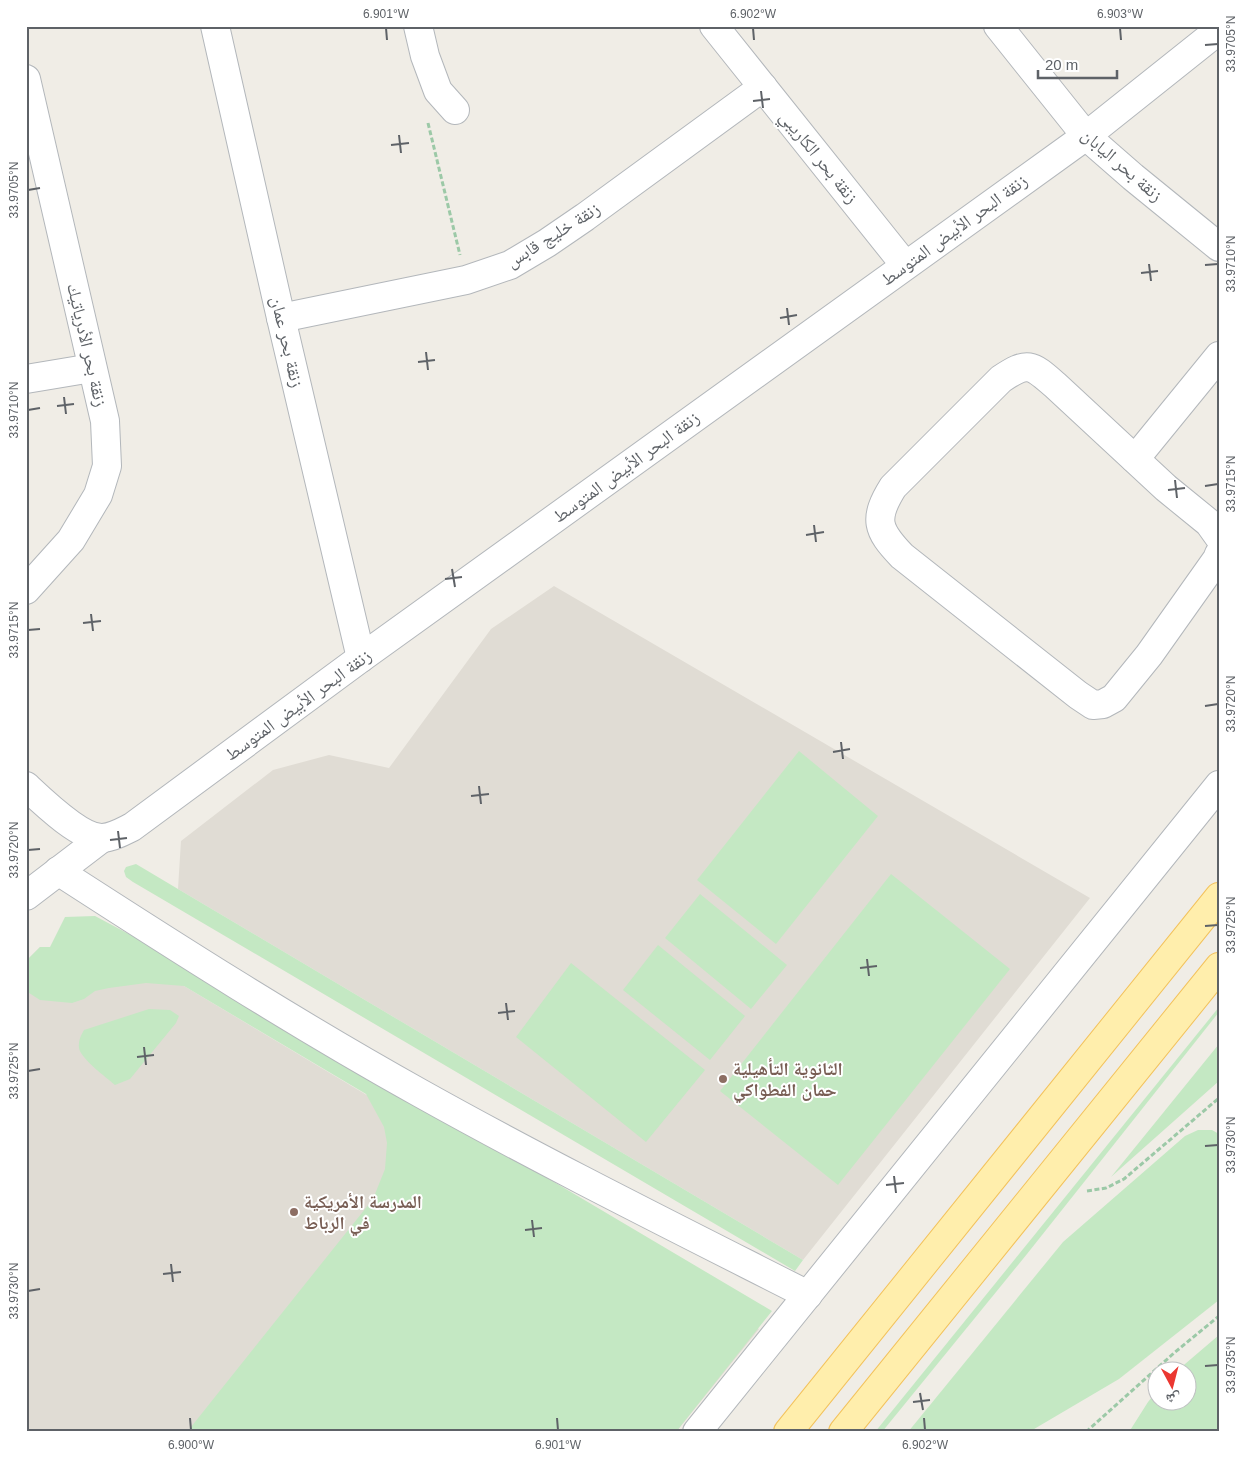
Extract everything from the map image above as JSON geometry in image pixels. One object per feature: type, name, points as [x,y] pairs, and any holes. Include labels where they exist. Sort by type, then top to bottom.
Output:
[{"type":"main road","points":[[788,1432],[1219,897]]},
{"type":"main road","points":[[843,1432],[1219,967]]},
{"type":"street","name":"زنقة بحر عمان","points":[[215,26],[361,658]]},
{"type":"street","points":[[418,26],[425,56],[438,91],[455,110]]},
{"type":"street","name":"زنقة بحر الكاريبي","points":[[714,26],[905,265]]},
{"type":"street","name":"زنقة بحر اليابان","points":[[998,26],[1086,136],[1133,177],[1219,246]]},
{"type":"street","name":"زنقة البحر الأبيض المتوسط","points":[[26,896],[102,838],[117,835],[132,827],[361,658],[1086,136],[1219,30]]},
{"type":"street","name":"زنقة بحر الأدرياتيك","points":[[26,79],[105,421],[107,466],[98,495],[70,540],[26,590]]},
{"type":"street","name":"زنقة خليج قابس","points":[[281,318],[466,280],[510,265],[585,217],[763,87]]},
{"type":"street","points":[[1135,459],[1219,356]]},
{"type":"street","points":[[1219,537],[1209,523],[1166,488],[1038,370],[1028,366],[1017,369],[1001,379],[893,487],[884,502],[880,520],[885,537],[902,556],[1078,696],[1093,705],[1103,704],[1114,698],[1149,655],[1219,554]]},
{"type":"street","points":[[26,379],[92,368]]},
{"type":"street","points":[[697,1432],[1219,785]]},
{"type":"street","points":[[26,786],[64,819],[87,834],[102,838]]},
{"type":"street","points":[[58,871],[177,948],[419,1093],[543,1160],[808,1295]]},
{"type":"path","points":[[428,123],[466,280]]},
{"type":"path","points":[[1086,1191],[1106,1188],[1124,1179],[1219,1098]]},
{"type":"path","points":[[1086,1432],[1174,1353],[1219,1316]]},
{"type":"shaded area","name":"الثانوية التأهيلية حمان الفطواكي","points":[[554,586],[1090,898],[803,1260],[178,889],[181,841],[273,770],[329,755],[389,768],[491,629]]},
{"type":"shaded area","name":"المدرسة الأمريكية في الرباط","points":[[40,947],[122,949],[759,1329],[676,1432],[26,1432],[26,961]]},
{"type":"green space","points":[[799,751],[878,816],[776,944],[697,880]]},
{"type":"green space","points":[[136,864],[803,1260],[795,1271],[133,882],[126,877],[124,871],[126,867]]},
{"type":"green space","points":[[891,874],[1010,969],[838,1185],[720,1091]]},
{"type":"green space","points":[[700,894],[787,965],[751,1009],[665,938]]},
{"type":"green space","points":[[95,916],[187,965],[772,1311],[676,1432],[187,1432],[373,1199],[385,1169],[387,1143],[384,1127],[366,1094],[184,986],[146,983],[109,988],[95,991],[84,999],[72,1003],[40,1000],[26,991],[26,961],[40,947],[50,947],[65,917]]},
{"type":"green space","points":[[658,945],[745,1016],[710,1060],[623,990]]},
{"type":"green space","points":[[571,963],[705,1070],[646,1142],[516,1037]]},
{"type":"green space","points":[[1219,1007],[1219,1012],[1027,1254],[882,1432],[875,1432]]},
{"type":"green space","points":[[149,1009],[170,1010],[179,1016],[176,1023],[130,1079],[115,1085],[84,1057],[79,1048],[81,1036],[84,1030]]},
{"type":"green space","points":[[1219,1044],[1219,1081],[1111,1177]]},
{"type":"green space","points":[[1198,1130],[1212,1130],[1219,1134],[1219,1300],[1119,1379],[1029,1432],[908,1432],[1063,1242],[1185,1136]]},
{"type":"green space","points":[[1219,1335],[1219,1432],[1129,1432],[1148,1402],[1148,1410],[1198,1410],[1198,1360],[1190,1360]]},
{"type":"place","name":"الثانوية التأهيلية حمان الفطواكي","points":[[723,1079]]},
{"type":"place","name":"المدرسة الأمريكية في الرباط","points":[[294,1212]]}]
